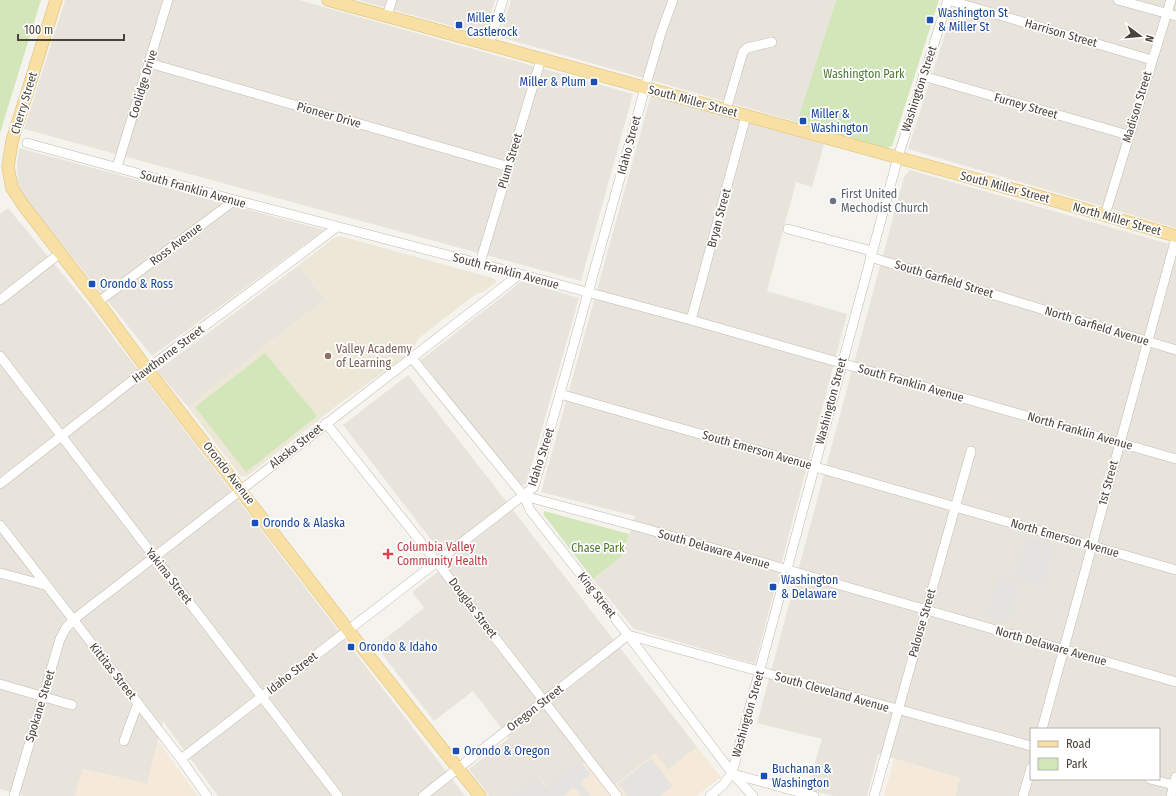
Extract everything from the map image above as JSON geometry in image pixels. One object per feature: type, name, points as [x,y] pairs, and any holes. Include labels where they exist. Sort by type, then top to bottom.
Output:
[{"type":"main road","name":"Cherry Street","points":[[23,206],[12,188],[8,168],[12,141],[56,0]]},
{"type":"main road","name":"South Miller Street","points":[[328,0],[1058,202]]},
{"type":"main road","name":"North Miller Street","points":[[1058,202],[1176,237]]},
{"type":"main road","name":"Orondo Avenue","points":[[23,206],[348,630],[480,796]]},
{"type":"street","name":"Coolidge Drive","points":[[117,167],[168,0]]},
{"type":"street","points":[[387,16],[392,0]]},
{"type":"street","points":[[489,45],[503,0]]},
{"type":"street","name":"Idaho Street","points":[[181,759],[534,487],[645,88],[661,33],[673,0]]},
{"type":"street","name":"Harrison Street","points":[[948,0],[1152,60]]},
{"type":"street","name":"Washington Street","points":[[710,796],[723,786],[732,773],[898,157],[948,0]]},
{"type":"street","points":[[1118,0],[1176,16]]},
{"type":"street","name":"Madison Street","points":[[1104,215],[1171,0]]},
{"type":"street","points":[[726,110],[743,52],[747,48],[772,42]]},
{"type":"street","name":"Plum Street","points":[[480,263],[541,59]]},
{"type":"street","name":"Pioneer Drive","points":[[149,64],[509,167]]},
{"type":"street","name":"Furney Street","points":[[923,76],[1128,135]]},
{"type":"street","name":"Bryan Street","points":[[691,320],[746,116]]},
{"type":"street","name":"South Franklin Avenue","points":[[27,143],[235,200],[588,292],[984,403]]},
{"type":"street","name":"Ross Avenue","points":[[98,302],[235,200]]},
{"type":"street","name":"Hawthorne Street","points":[[0,484],[147,369],[337,227]]},
{"type":"street","name":"South Garfield Street","points":[[788,228],[1018,302]]},
{"type":"street","name":"1st Street","points":[[1042,728],[1176,237]]},
{"type":"street","points":[[0,300],[60,254]]},
{"type":"street","name":"Alaska Street","points":[[73,620],[520,274]]},
{"type":"street","name":"North Garfield Avenue","points":[[1018,302],[1176,350]]},
{"type":"street","name":"Yakima Street","points":[[0,356],[338,796]]},
{"type":"street","name":"King Street","points":[[411,357],[524,496],[530,510],[628,635],[732,773],[753,796]]},
{"type":"street","name":"South Emerson Avenue","points":[[560,394],[954,506]]},
{"type":"street","name":"North Franklin Avenue","points":[[984,403],[1176,459]]},
{"type":"street","name":"Douglas Street","points":[[326,423],[436,561],[617,796]]},
{"type":"street","name":"Palouse Street","points":[[874,796],[970,451]]},
{"type":"street","name":"South Delaware Avenue","points":[[524,496],[926,609]]},
{"type":"street","name":"North Emerson Avenue","points":[[954,506],[1176,570]]},
{"type":"street","name":"Kittitas Street","points":[[0,525],[181,759],[207,796]]},
{"type":"street","points":[[0,572],[45,585]]},
{"type":"street","name":"North Delaware Avenue","points":[[926,609],[1176,682]]},
{"type":"street","name":"Spokane Street","points":[[14,796],[60,639],[66,628],[73,620]]},
{"type":"street","name":"South Cleveland Avenue","points":[[628,635],[1030,746]]},
{"type":"street","name":"Oregon Street","points":[[423,796],[628,635]]},
{"type":"street","points":[[0,684],[72,705]]},
{"type":"street","points":[[124,741],[138,703]]},
{"type":"street","points":[[1023,796],[1030,772]]},
{"type":"street","points":[[732,773],[814,796]]},
{"type":"street","points":[[1158,780],[1175,782],[1171,796]]},
{"type":"shaded area","points":[[65,0],[299,0],[633,94],[581,281],[24,129]]},
{"type":"shaded area","points":[[358,0],[495,0],[484,35]]},
{"type":"shaded area","points":[[511,0],[836,0],[797,122],[500,37]]},
{"type":"shaded area","points":[[956,0],[1176,0],[1176,228],[908,149]]},
{"type":"shaded area","points":[[651,95],[824,144],[812,187],[796,182],[767,291],[847,314],[755,664],[634,629],[593,579],[622,556],[635,516],[541,492]]},
{"type":"shaded area","points":[[19,148],[324,230],[152,356],[24,197],[18,184],[17,166]]},
{"type":"shaded area","points":[[910,170],[1176,246],[1176,796],[955,796],[960,778],[878,754],[867,796],[835,796],[807,790],[822,739],[757,723],[904,177]]},
{"type":"shaded area","points":[[8,208],[90,307],[465,796],[218,796],[163,721],[147,784],[83,769],[75,796],[24,796],[0,789],[0,214]]},
{"type":"shaded area","name":"Valley Academy of Learning","points":[[340,236],[493,278],[497,282],[483,292],[476,294],[419,338],[411,352],[335,407],[246,477],[241,476],[188,407],[325,299],[299,265],[334,238]]},
{"type":"shaded area","points":[[299,265],[325,299],[188,407],[157,371]]},
{"type":"shaded area","points":[[522,281],[579,298],[526,485],[517,484],[421,360]]},
{"type":"shaded area","points":[[408,375],[697,747],[668,770],[655,754],[613,786],[548,790],[513,796],[489,796],[469,769],[509,738],[473,691],[434,721],[376,646],[424,608],[412,592],[449,563],[343,425]]},
{"type":"shaded area","points":[[1026,536],[1055,544],[1044,586],[1014,577]]},
{"type":"shaded area","points":[[997,578],[1019,584],[1008,623],[987,617]]},
{"type":"shaded area","points":[[158,741],[198,796],[75,796],[83,769],[147,784]]},
{"type":"shaded area","points":[[697,747],[721,777],[696,796],[513,796],[538,776],[549,789],[591,757],[614,786],[655,753],[668,770]]},
{"type":"shaded area","points":[[651,758],[673,786],[660,796],[628,796],[618,784]]},
{"type":"shaded area","points":[[894,759],[960,778],[955,796],[884,796]]},
{"type":"shaded area","points":[[580,761],[591,774],[580,783],[591,796],[582,796],[574,787],[563,796],[510,796],[536,775],[547,788]]},
{"type":"green space","points":[[0,0],[41,0],[0,133]]},
{"type":"green space","name":"Washington Park","points":[[836,0],[939,0],[892,146],[886,148],[797,122]]},
{"type":"green space","points":[[265,353],[317,416],[246,472],[195,407]]},
{"type":"green space","name":"Chase Park","points":[[544,511],[629,534],[622,556],[593,579],[544,515]]},
{"type":"place","name":"Washington St & Miller St","points":[[930,20]]},
{"type":"place","name":"Miller & Castlerock","points":[[459,25]]},
{"type":"place","name":"Miller & Plum","points":[[594,82]]},
{"type":"place","name":"Miller & Washington","points":[[803,121]]},
{"type":"place","name":"First United Mechodist Church","points":[[833,201]]},
{"type":"place","name":"Orondo & Ross","points":[[92,284]]},
{"type":"place","name":"Valley Academy of Learning","points":[[328,356]]},
{"type":"place","name":"Orondo & Alaska","points":[[255,523]]},
{"type":"place","name":"Columbia Valley Community Health","points":[[388,554]]},
{"type":"place","name":"Washington & Delaware","points":[[773,587]]},
{"type":"place","name":"Orondo & Idaho","points":[[351,647]]},
{"type":"place","name":"Orondo & Oregon","points":[[456,751]]},
{"type":"place","name":"Buchanan & Washington","points":[[764,776]]}]
